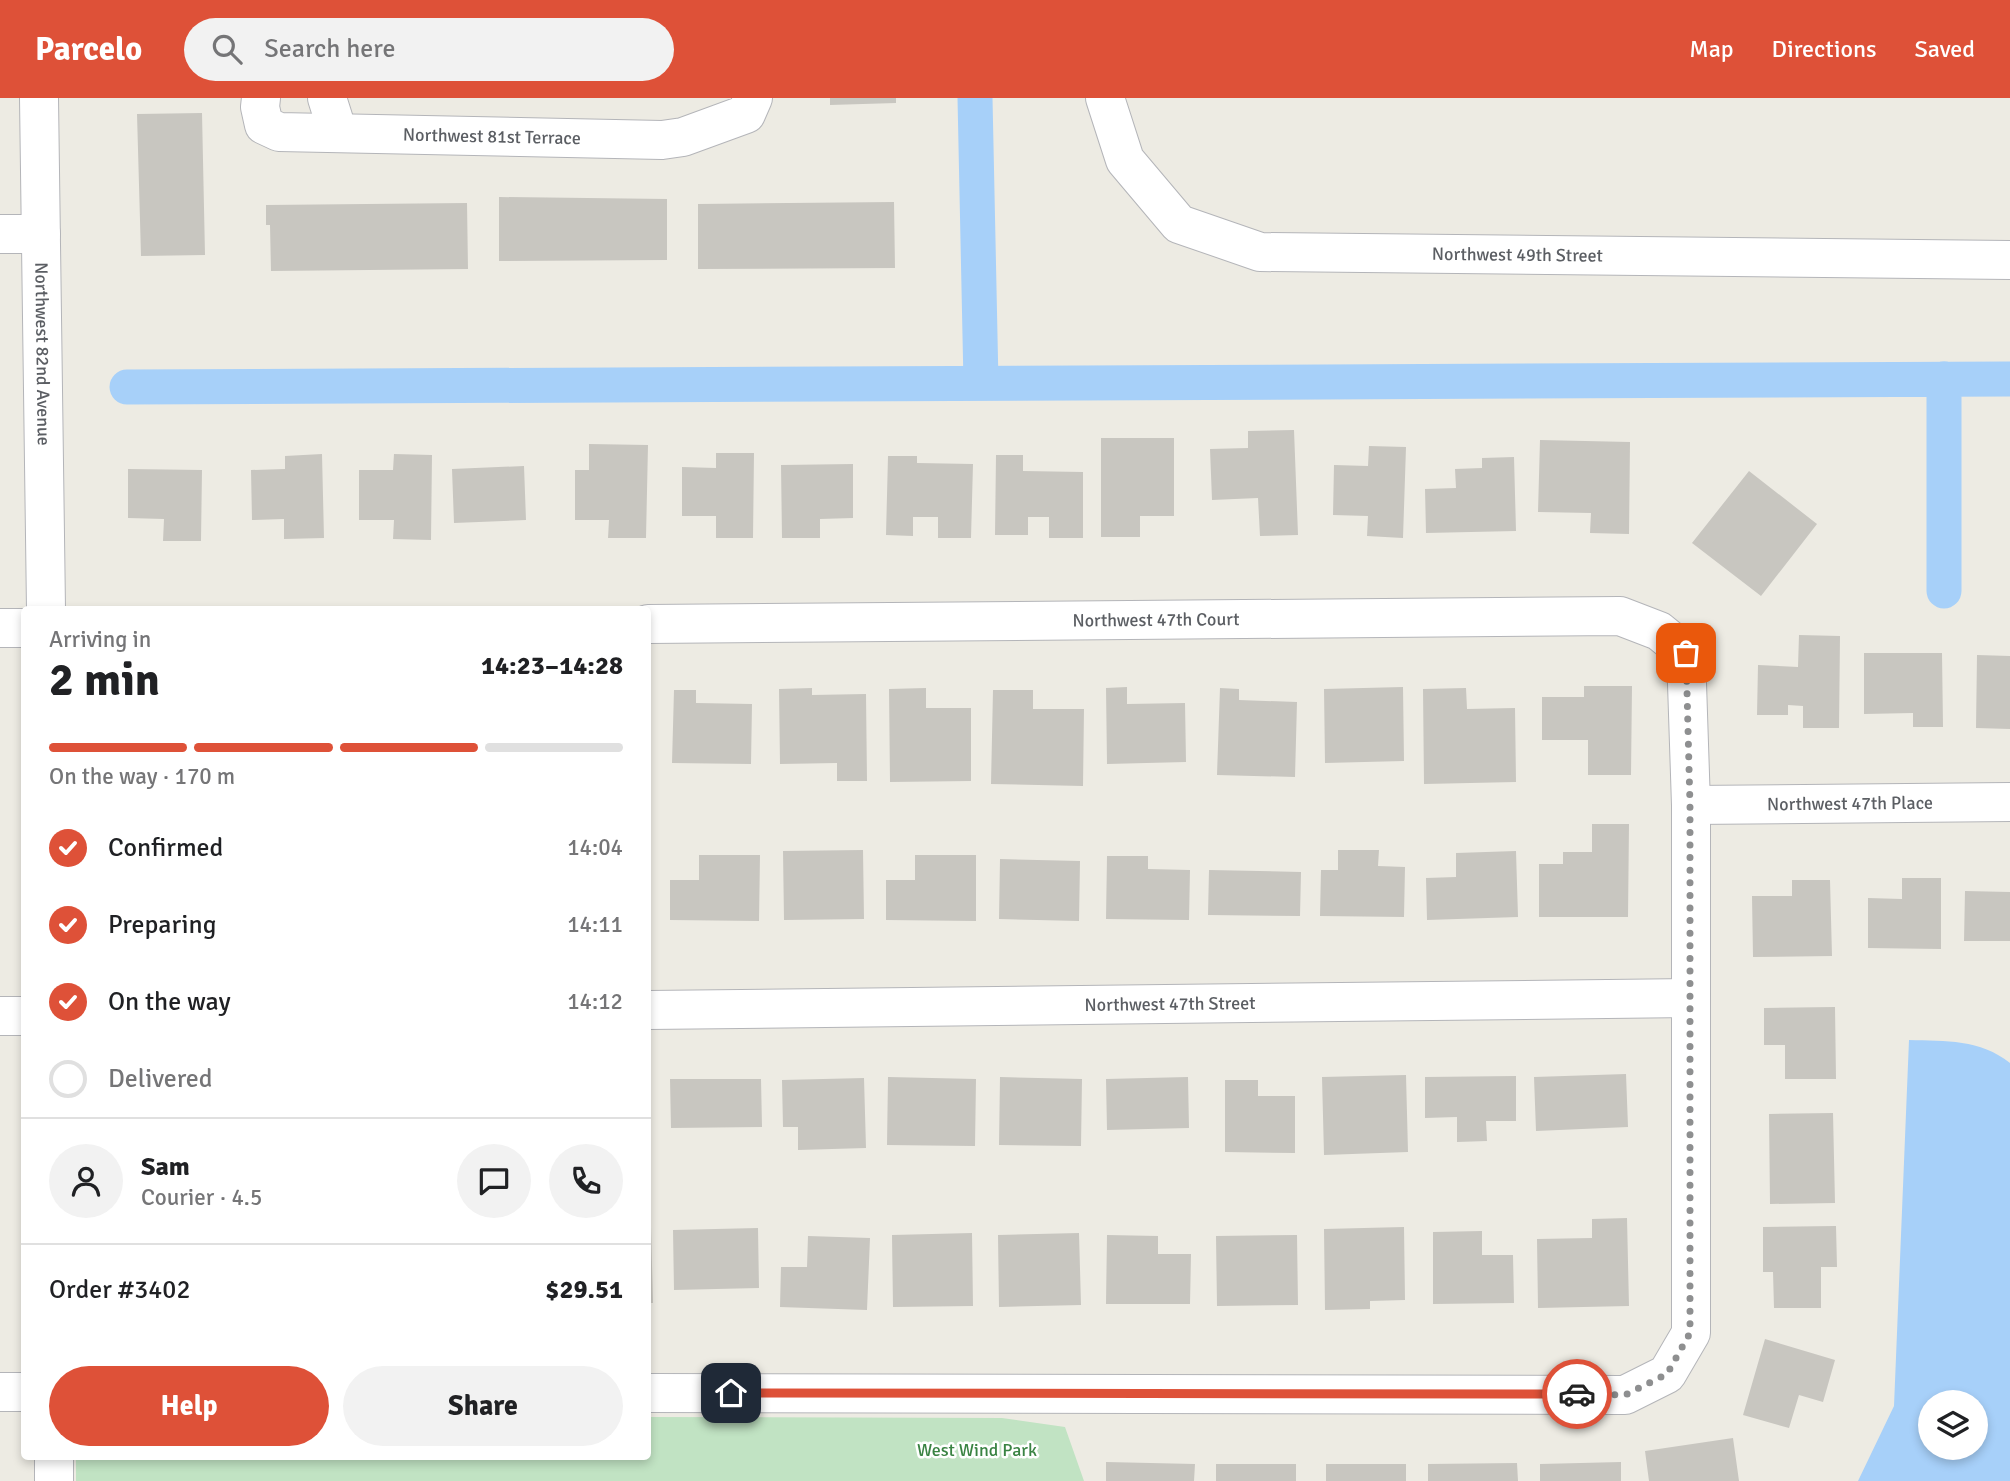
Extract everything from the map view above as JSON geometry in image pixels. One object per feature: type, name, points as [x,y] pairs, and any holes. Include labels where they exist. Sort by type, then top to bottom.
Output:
[{"type":"street","name":"Northwest 82nd Avenue","points":[[39,98],[46,606]]},
{"type":"street","name":"Northwest 81st Terrace","points":[[261,98],[261,118],[264,125],[279,132],[662,140],[683,137],[749,106]]},
{"type":"street","points":[[327,98],[338,134]]},
{"type":"street","name":"Northwest 49th Street","points":[[1105,98],[1125,160],[1179,224],[1260,252],[2010,260]]},
{"type":"street","points":[[0,234],[41,234]]},
{"type":"street","name":"Northwest 47th Court","points":[[651,624],[1620,616],[1659,631],[1686,653],[1690,805],[1690,1333],[1667,1374],[1625,1395],[651,1393]]},
{"type":"street","points":[[0,628],[21,628]]},
{"type":"street","name":"Northwest 47th Place","points":[[1690,805],[2010,802]]},
{"type":"street","name":"Northwest 47th Street","points":[[651,1010],[1690,998]]},
{"type":"street","points":[[0,1016],[21,1016]]},
{"type":"street","points":[[0,1392],[21,1392]]},
{"type":"street","points":[[54,1460],[54,1481]]},
{"type":"green space","name":"West Wind Park","points":[[651,1417],[1002,1418],[1065,1427],[1084,1481],[76,1481],[76,1460],[651,1460]]},
{"type":"water","points":[[1909,1040],[1975,1045],[2010,1063],[2010,1481],[1858,1481],[1894,1406]]},
{"type":"building","points":[[830,98],[896,98],[896,103],[830,105]]},
{"type":"building","points":[[202,113],[205,255],[141,256],[137,114]]},
{"type":"building","points":[[499,197],[667,199],[667,260],[499,261]]},
{"type":"building","points":[[894,202],[895,268],[698,269],[698,204]]},
{"type":"building","points":[[467,203],[468,269],[271,271],[270,225],[266,225],[266,205]]},
{"type":"building","points":[[1294,430],[1298,535],[1260,536],[1258,498],[1212,500],[1210,449],[1248,448],[1248,431]]},
{"type":"building","points":[[1101,438],[1174,438],[1174,516],[1140,516],[1140,537],[1101,537]]},
{"type":"building","points":[[1540,440],[1630,442],[1629,534],[1590,533],[1591,513],[1538,512]]},
{"type":"building","points":[[589,444],[648,445],[646,538],[608,538],[609,520],[575,520],[575,470],[589,470]]},
{"type":"building","points":[[1369,446],[1406,447],[1403,538],[1367,536],[1368,516],[1333,515],[1334,465],[1368,466]]},
{"type":"building","points":[[716,453],[754,453],[753,538],[716,538],[716,516],[682,516],[682,467],[716,468]]},
{"type":"building","points":[[322,454],[324,538],[284,539],[284,519],[252,520],[251,470],[285,469],[285,456]]},
{"type":"building","points":[[394,454],[432,455],[431,540],[393,539],[394,520],[359,520],[359,470],[393,470]]},
{"type":"building","points":[[996,455],[1023,455],[1023,471],[1083,472],[1083,538],[1049,538],[1049,517],[1028,517],[1028,535],[995,535]]},
{"type":"building","points":[[888,456],[917,456],[917,463],[973,464],[971,538],[938,538],[938,517],[913,517],[913,536],[886,535]]},
{"type":"building","points":[[1514,457],[1516,531],[1426,533],[1425,489],[1456,488],[1455,469],[1482,468],[1482,458]]},
{"type":"building","points":[[853,464],[853,518],[820,519],[820,538],[782,538],[781,465]]},
{"type":"building","points":[[524,466],[526,520],[454,523],[452,469]]},
{"type":"building","points":[[128,469],[202,470],[201,541],[163,541],[164,519],[128,518]]},
{"type":"building","points":[[1749,471],[1817,524],[1761,596],[1692,543]]},
{"type":"building","points":[[1799,635],[1840,636],[1839,728],[1803,728],[1803,706],[1788,705],[1788,715],[1757,715],[1758,665],[1798,667]]},
{"type":"building","points":[[1864,653],[1942,653],[1943,727],[1913,727],[1913,713],[1864,714]]},
{"type":"building","points":[[1977,655],[2010,656],[2010,729],[1976,728]]},
{"type":"building","points":[[1584,686],[1632,686],[1631,775],[1588,775],[1588,740],[1542,740],[1542,697],[1584,697]]},
{"type":"building","points":[[1127,687],[1127,704],[1185,703],[1186,762],[1107,764],[1106,688]]},
{"type":"building","points":[[1403,687],[1404,761],[1325,763],[1324,689]]},
{"type":"building","points":[[812,688],[812,695],[866,694],[867,781],[837,781],[837,763],[780,764],[779,689]]},
{"type":"building","points":[[926,688],[926,708],[971,708],[971,781],[890,782],[889,689]]},
{"type":"building","points":[[1220,688],[1239,689],[1239,700],[1297,702],[1295,777],[1217,775]]},
{"type":"building","points":[[1466,688],[1467,709],[1515,708],[1516,782],[1424,784],[1423,689]]},
{"type":"building","points":[[674,690],[696,690],[696,703],[752,704],[751,764],[672,763]]},
{"type":"building","points":[[993,690],[1033,690],[1033,709],[1084,709],[1083,786],[991,784]]},
{"type":"building","points":[[1592,824],[1629,824],[1628,917],[1539,917],[1539,864],[1563,864],[1563,852],[1592,852]]},
{"type":"building","points":[[863,850],[864,919],[784,920],[783,851]]},
{"type":"building","points":[[1338,850],[1379,850],[1378,866],[1405,867],[1404,917],[1320,916],[1321,870],[1338,870]]},
{"type":"building","points":[[1516,851],[1518,917],[1427,920],[1426,878],[1456,877],[1456,853]]},
{"type":"building","points":[[699,855],[760,855],[759,921],[670,920],[670,880],[699,880]]},
{"type":"building","points":[[915,855],[976,855],[976,921],[886,920],[886,880],[915,880]]},
{"type":"building","points":[[1107,856],[1148,856],[1148,869],[1190,870],[1189,920],[1106,919]]},
{"type":"building","points":[[1000,859],[1080,861],[1079,921],[999,919]]},
{"type":"building","points":[[1209,870],[1301,872],[1300,916],[1208,915]]},
{"type":"building","points":[[1902,878],[1941,878],[1941,949],[1868,948],[1868,898],[1902,899]]},
{"type":"building","points":[[1792,880],[1830,880],[1832,956],[1753,957],[1752,896],[1792,896]]},
{"type":"building","points":[[1965,891],[2010,892],[2010,941],[1964,941]]},
{"type":"building","points":[[1835,1007],[1836,1079],[1785,1079],[1785,1045],[1764,1045],[1764,1008]]},
{"type":"building","points":[[1626,1074],[1628,1127],[1536,1131],[1534,1077]]},
{"type":"building","points":[[1406,1075],[1408,1152],[1324,1155],[1322,1077]]},
{"type":"building","points":[[1516,1076],[1516,1121],[1486,1121],[1487,1141],[1457,1142],[1457,1117],[1425,1118],[1425,1077]]},
{"type":"building","points":[[888,1077],[976,1079],[975,1146],[887,1145]]},
{"type":"building","points":[[1000,1077],[1082,1079],[1081,1146],[999,1145]]},
{"type":"building","points":[[1188,1077],[1189,1128],[1107,1130],[1106,1079]]},
{"type":"building","points":[[864,1078],[866,1148],[798,1150],[798,1127],[783,1127],[782,1080]]},
{"type":"building","points":[[670,1079],[761,1079],[762,1127],[671,1128]]},
{"type":"building","points":[[1225,1080],[1258,1080],[1258,1096],[1295,1096],[1295,1153],[1225,1152]]},
{"type":"building","points":[[1833,1113],[1835,1203],[1770,1204],[1769,1114]]},
{"type":"building","points":[[1627,1218],[1629,1306],[1538,1308],[1537,1239],[1592,1238],[1592,1219]]},
{"type":"building","points":[[1836,1226],[1837,1267],[1821,1267],[1821,1308],[1774,1308],[1773,1272],[1763,1272],[1763,1227]]},
{"type":"building","points":[[651,1227],[653,1303],[651,1303]]},
{"type":"building","points":[[1404,1227],[1405,1300],[1370,1301],[1370,1309],[1325,1310],[1324,1229]]},
{"type":"building","points":[[758,1228],[759,1288],[674,1290],[673,1230]]},
{"type":"building","points":[[1482,1231],[1482,1255],[1513,1255],[1514,1303],[1433,1304],[1433,1232]]},
{"type":"building","points":[[972,1233],[973,1306],[893,1307],[892,1235]]},
{"type":"building","points":[[1079,1233],[1081,1305],[999,1307],[998,1235]]},
{"type":"building","points":[[1107,1235],[1158,1236],[1158,1254],[1191,1254],[1190,1304],[1106,1304]]},
{"type":"building","points":[[1297,1235],[1298,1305],[1217,1306],[1216,1236]]},
{"type":"building","points":[[808,1236],[870,1238],[867,1310],[780,1307],[781,1267],[807,1267]]},
{"type":"building","points":[[1765,1339],[1835,1360],[1823,1402],[1799,1395],[1789,1428],[1743,1415]]},
{"type":"building","points":[[1733,1438],[1739,1481],[1649,1481],[1645,1451]]},
{"type":"building","points":[[1106,1462],[1195,1464],[1194,1481],[1106,1481]]},
{"type":"building","points":[[1621,1462],[1621,1481],[1540,1481],[1540,1464]]},
{"type":"building","points":[[1517,1463],[1518,1481],[1428,1481],[1428,1464]]},
{"type":"building","points":[[1216,1464],[1296,1464],[1296,1481],[1216,1481]]},
{"type":"building","points":[[1326,1464],[1406,1464],[1406,1481],[1326,1481]]},
{"type":"waterway","points":[[975,98],[981,383]]},
{"type":"waterway","points":[[1944,379],[1944,591]]},
{"type":"waterway","points":[[127,387],[2010,379]]},
{"type":"way so far","points":[[1577,1394],[1625,1395],[1667,1374],[1690,1333],[1690,805],[1686,653]]},
{"type":"route","points":[[731,1393],[1577,1394]]}]
